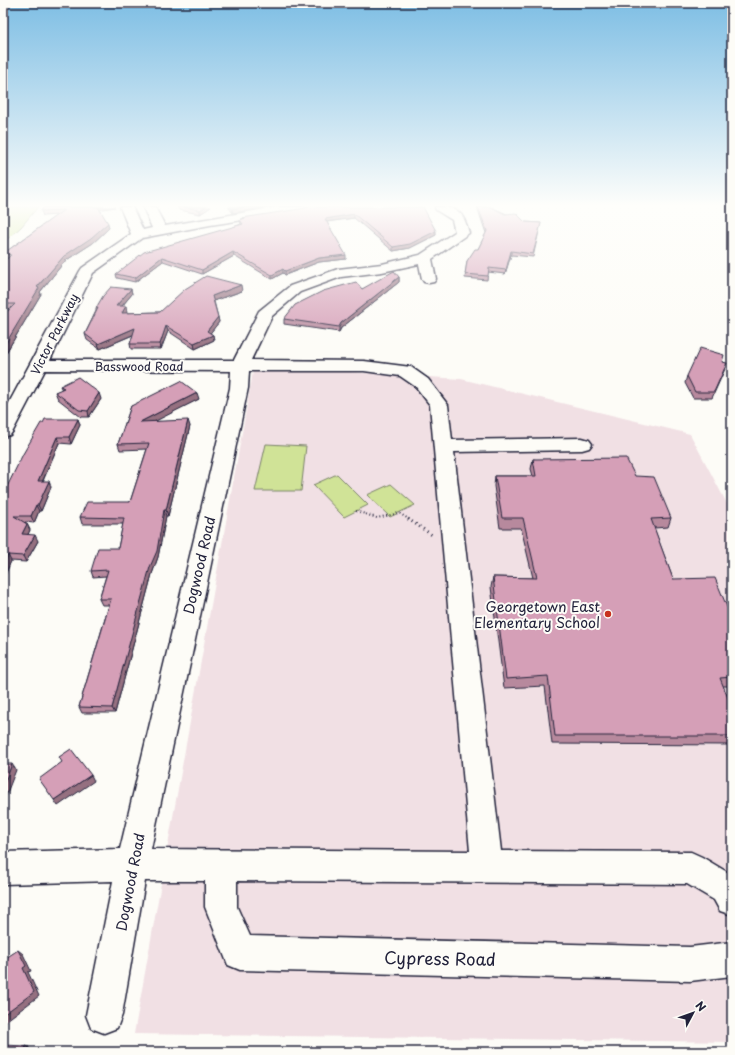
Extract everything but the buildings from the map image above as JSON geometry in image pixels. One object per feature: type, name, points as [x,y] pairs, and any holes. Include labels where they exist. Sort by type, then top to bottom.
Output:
[{"type":"street","name":"Victor Parkway","points":[[3,431],[87,271],[108,256]]},
{"type":"street","name":"Dogwood Road","points":[[104,1015],[132,865],[239,388],[240,366],[265,314],[295,289],[338,274],[382,268],[428,256]]},
{"type":"street","points":[[425,258],[429,279]]},
{"type":"street","name":"Basswood Road","points":[[39,365],[364,366],[404,371],[422,382],[438,404],[487,867]]},
{"type":"street","points":[[443,446],[582,444]]},
{"type":"street","points":[[3,868],[132,865],[691,868],[725,888],[732,899]]},
{"type":"street","name":"Cypress Road","points":[[221,865],[221,907],[240,953],[690,964],[732,959]]},
{"type":"path","points":[[356,511],[377,518],[399,513],[434,536]]},
{"type":"shaded area","points":[[254,366],[461,379],[690,434],[732,513],[732,1042],[134,1034]]},
{"type":"green space","points":[[266,444],[306,446],[301,491],[255,491]]},
{"type":"green space","points":[[337,474],[368,505],[344,517],[313,485]]},
{"type":"green space","points":[[391,484],[415,505],[390,517],[367,495]]},
{"type":"place","name":"Georgetown East Elementary School","points":[[608,614]]}]
